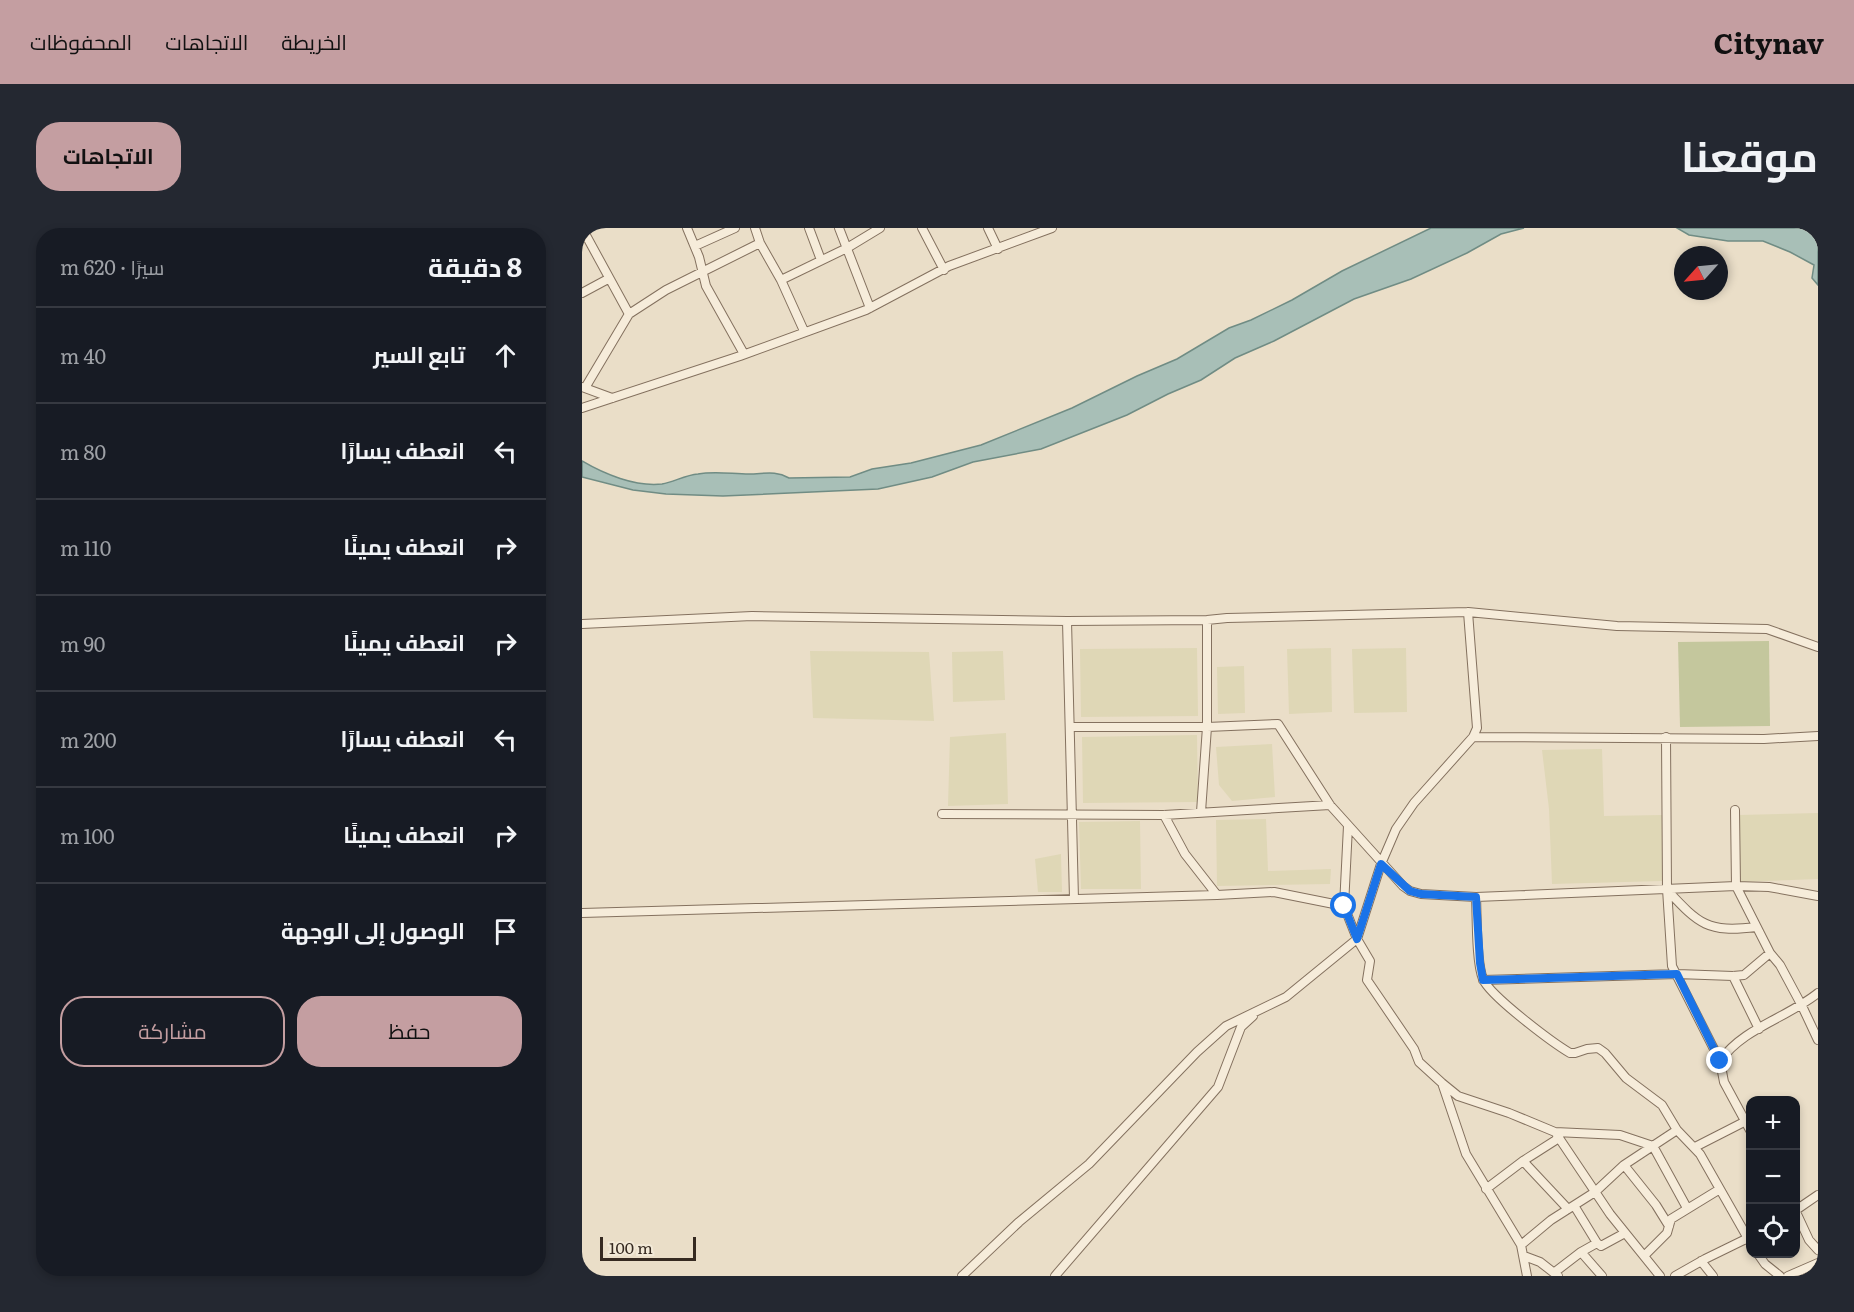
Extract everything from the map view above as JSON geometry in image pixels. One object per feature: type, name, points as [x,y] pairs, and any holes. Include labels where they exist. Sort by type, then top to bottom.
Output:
[{"type":"street","points":[[582,228],[584,239],[629,314]]},
{"type":"street","points":[[687,228],[695,246],[706,286],[744,354]]},
{"type":"street","points":[[695,246],[735,228]]},
{"type":"street","points":[[755,228],[760,243],[781,280],[804,331]]},
{"type":"street","points":[[809,228],[821,260]]},
{"type":"street","points":[[839,228],[870,308]]},
{"type":"street","points":[[781,280],[846,248],[880,228]]},
{"type":"street","points":[[922,228],[944,270]]},
{"type":"street","points":[[988,228],[998,249]]},
{"type":"street","points":[[582,408],[744,354],[870,308],[949,266],[998,249],[1029,232],[1052,228]]},
{"type":"street","points":[[613,398],[584,387],[629,314],[666,290],[760,243]]},
{"type":"street","points":[[582,293],[608,279]]},
{"type":"street","points":[[962,1276],[1019,1222],[1089,1164],[1226,1026],[1286,997],[1357,939],[1381,864],[1396,829],[1414,803],[1473,737],[1477,728],[1468,612]]},
{"type":"street","points":[[582,624],[752,616],[1067,621],[1207,620],[1468,612],[1635,627],[1767,629],[1818,647]]},
{"type":"street","points":[[1201,812],[1207,727],[1207,620]]},
{"type":"street","points":[[1067,621],[1074,900]]},
{"type":"street","points":[[1071,727],[1207,727],[1278,724],[1330,805],[1381,864],[1410,891],[1421,894],[1476,897],[1736,886],[1769,887],[1818,896]]},
{"type":"street","points":[[1473,737],[1764,739],[1818,736]]},
{"type":"street","points":[[1666,737],[1667,889],[1672,966],[1720,1061],[1724,1082],[1746,1121]]},
{"type":"street","points":[[942,814],[1164,815],[1330,805]]},
{"type":"street","points":[[1735,810],[1736,886],[1770,953],[1780,965],[1802,1006],[1818,1040]]},
{"type":"street","points":[[1164,815],[1185,854],[1217,895]]},
{"type":"street","points":[[1348,826],[1344,906],[1357,939],[1370,961],[1367,980],[1414,1049],[1419,1062],[1458,1096],[1509,1113],[1557,1135],[1620,1136],[1653,1146],[1687,1208]]},
{"type":"street","points":[[1667,889],[1693,917],[1712,928],[1731,930],[1756,927]]},
{"type":"street","points":[[582,913],[1074,900],[1274,892],[1344,906]]},
{"type":"street","points":[[1476,897],[1480,963],[1483,980],[1492,992],[1566,1051],[1575,1053],[1587,1048],[1598,1048],[1626,1078],[1662,1105],[1677,1130],[1695,1147],[1746,1232]]},
{"type":"street","points":[[1483,980],[1677,974],[1744,975],[1770,953]]},
{"type":"street","points":[[1733,976],[1759,1029]]},
{"type":"street","points":[[1720,1061],[1735,1043],[1802,1006],[1818,993]]},
{"type":"street","points":[[1055,1276],[1218,1087],[1241,1027],[1262,1009]]},
{"type":"street","points":[[1442,1083],[1466,1154],[1521,1245],[1527,1276]]},
{"type":"street","points":[[1695,1147],[1746,1126]]},
{"type":"street","points":[[1521,1245],[1595,1191],[1624,1166],[1677,1130]]},
{"type":"street","points":[[1486,1189],[1557,1135]]},
{"type":"street","points":[[1557,1135],[1624,1233],[1645,1255],[1660,1276]]},
{"type":"street","points":[[1523,1161],[1571,1208],[1597,1243],[1605,1246],[1624,1233]]},
{"type":"street","points":[[1624,1166],[1656,1205],[1669,1226]]},
{"type":"street","points":[[1645,1255],[1666,1233],[1671,1219],[1720,1189]]},
{"type":"street","points":[[1800,1208],[1818,1195]]},
{"type":"street","points":[[1800,1220],[1809,1240],[1818,1250]]},
{"type":"street","points":[[1677,1276],[1701,1261],[1746,1241]]},
{"type":"street","points":[[1524,1256],[1540,1262],[1557,1274],[1581,1252],[1597,1243]]},
{"type":"street","points":[[1581,1252],[1602,1276]]},
{"type":"street","points":[[1761,1258],[1780,1276]]},
{"type":"street","points":[[1701,1261],[1713,1276]]},
{"type":"street","points":[[1788,1276],[1818,1263]]},
{"type":"shaded area","points":[[1197,648],[1198,716],[1081,717],[1080,649]]},
{"type":"shaded area","points":[[1331,648],[1332,712],[1289,714],[1287,649]]},
{"type":"shaded area","points":[[1406,648],[1407,712],[1354,713],[1352,649]]},
{"type":"shaded area","points":[[810,651],[929,652],[934,721],[813,718]]},
{"type":"shaded area","points":[[1003,651],[1005,700],[953,702],[952,652]]},
{"type":"shaded area","points":[[1244,666],[1245,713],[1218,714],[1217,667]]},
{"type":"shaded area","points":[[1006,733],[1008,804],[948,806],[950,737]]},
{"type":"shaded area","points":[[1197,735],[1198,802],[1083,803],[1082,737]]},
{"type":"shaded area","points":[[1272,744],[1275,797],[1232,801],[1219,785],[1216,747]]},
{"type":"shaded area","points":[[1602,749],[1604,816],[1662,815],[1662,881],[1552,884],[1549,809],[1542,750]]},
{"type":"shaded area","points":[[1818,813],[1818,879],[1740,882],[1739,815]]},
{"type":"shaded area","points":[[1266,819],[1268,871],[1331,869],[1330,884],[1217,886],[1216,820]]},
{"type":"shaded area","points":[[1140,821],[1141,889],[1081,889],[1079,822]]},
{"type":"shaded area","points":[[1061,854],[1062,892],[1038,892],[1035,859]]},
{"type":"green space","points":[[1769,641],[1770,726],[1680,727],[1678,642]]},
{"type":"water","points":[[1431,228],[1524,228],[1501,234],[1411,279],[1354,299],[1274,341],[1235,358],[1201,380],[1127,415],[1041,449],[973,462],[932,477],[878,489],[723,496],[666,494],[633,490],[582,477],[582,461],[620,479],[652,484],[662,484],[689,476],[711,473],[774,473],[789,478],[850,477],[872,469],[911,463],[981,445],[1072,408],[1177,359],[1229,328],[1292,300],[1342,271]]},
{"type":"water","points":[[1677,228],[1818,228],[1818,285],[1812,278],[1814,265],[1763,241],[1728,241],[1689,235]]},
{"type":"route","points":[[1344,906],[1357,939],[1381,864],[1410,891],[1421,894],[1476,897],[1483,980],[1677,974],[1720,1061]]}]
